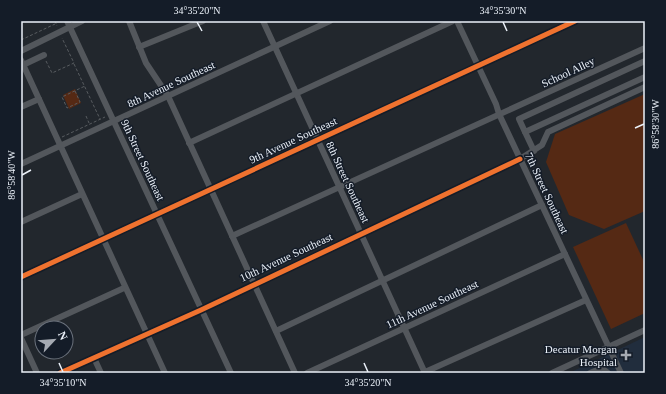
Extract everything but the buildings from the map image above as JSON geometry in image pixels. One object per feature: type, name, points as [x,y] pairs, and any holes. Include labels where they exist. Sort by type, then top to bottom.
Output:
[{"type":"street","points":[[21,51],[60,32],[69,24],[82,21]]},
{"type":"street","points":[[129,21],[146,63],[168,96],[295,373]]},
{"type":"street","points":[[139,47],[203,21]]},
{"type":"street","name":"8th Street Southeast","points":[[263,21],[425,372]]},
{"type":"street","name":"8th Avenue Southeast","points":[[21,164],[330,21]]},
{"type":"street","points":[[189,143],[453,21]]},
{"type":"street","name":"7th Street Southeast","points":[[457,21],[499,114],[621,373]]},
{"type":"street","name":"9th Avenue Southeast","points":[[21,277],[575,21]]},
{"type":"street","name":"9th Street Southeast","points":[[69,24],[231,373]]},
{"type":"street","name":"School Alley","points":[[232,236],[645,48]]},
{"type":"street","points":[[44,55],[22,63],[104,239],[124,288],[165,373]]},
{"type":"street","points":[[645,61],[519,119],[534,151],[542,145],[548,132],[645,87]]},
{"type":"street","points":[[525,132],[645,76]]},
{"type":"street","points":[[21,107],[39,98]]},
{"type":"street","name":"10th Avenue Southeast","points":[[60,373],[201,310],[534,151]]},
{"type":"street","points":[[21,222],[82,194]]},
{"type":"street","points":[[276,331],[542,205]]},
{"type":"street","name":"11th Avenue Southeast","points":[[307,373],[565,254]]},
{"type":"street","points":[[38,373],[21,337],[124,288]]},
{"type":"street","points":[[425,372],[586,300]]},
{"type":"street","points":[[552,373],[561,371],[645,330]]},
{"type":"street","points":[[94,358],[101,373]]},
{"type":"street","points":[[590,373],[602,368],[608,373]]},
{"type":"path","points":[[21,40],[56,23]]},
{"type":"path","points":[[60,32],[100,119]]},
{"type":"path","points":[[44,55],[52,73],[74,63]]},
{"type":"path","points":[[75,91],[80,102],[67,108],[62,97],[85,86]]},
{"type":"path","points":[[58,139],[111,114]]},
{"type":"path","points":[[86,116],[90,124]]},
{"type":"shaded area","points":[[75,89],[81,103],[69,109],[63,95]]},
{"type":"shaded area","points":[[645,94],[645,211],[604,229],[569,215],[546,162],[555,134]]},
{"type":"shaded area","points":[[626,223],[645,264],[645,313],[611,329],[573,247]]},
{"type":"shaded area","name":"Decatur Morgan Hospital","points":[[645,337],[645,373],[569,373]]},
{"type":"cycle path","points":[[21,277],[575,21]]},
{"type":"cycle path","points":[[60,373],[201,310],[520,159]]},
{"type":"place","name":"Decatur Morgan Hospital","points":[[626,355]]}]
